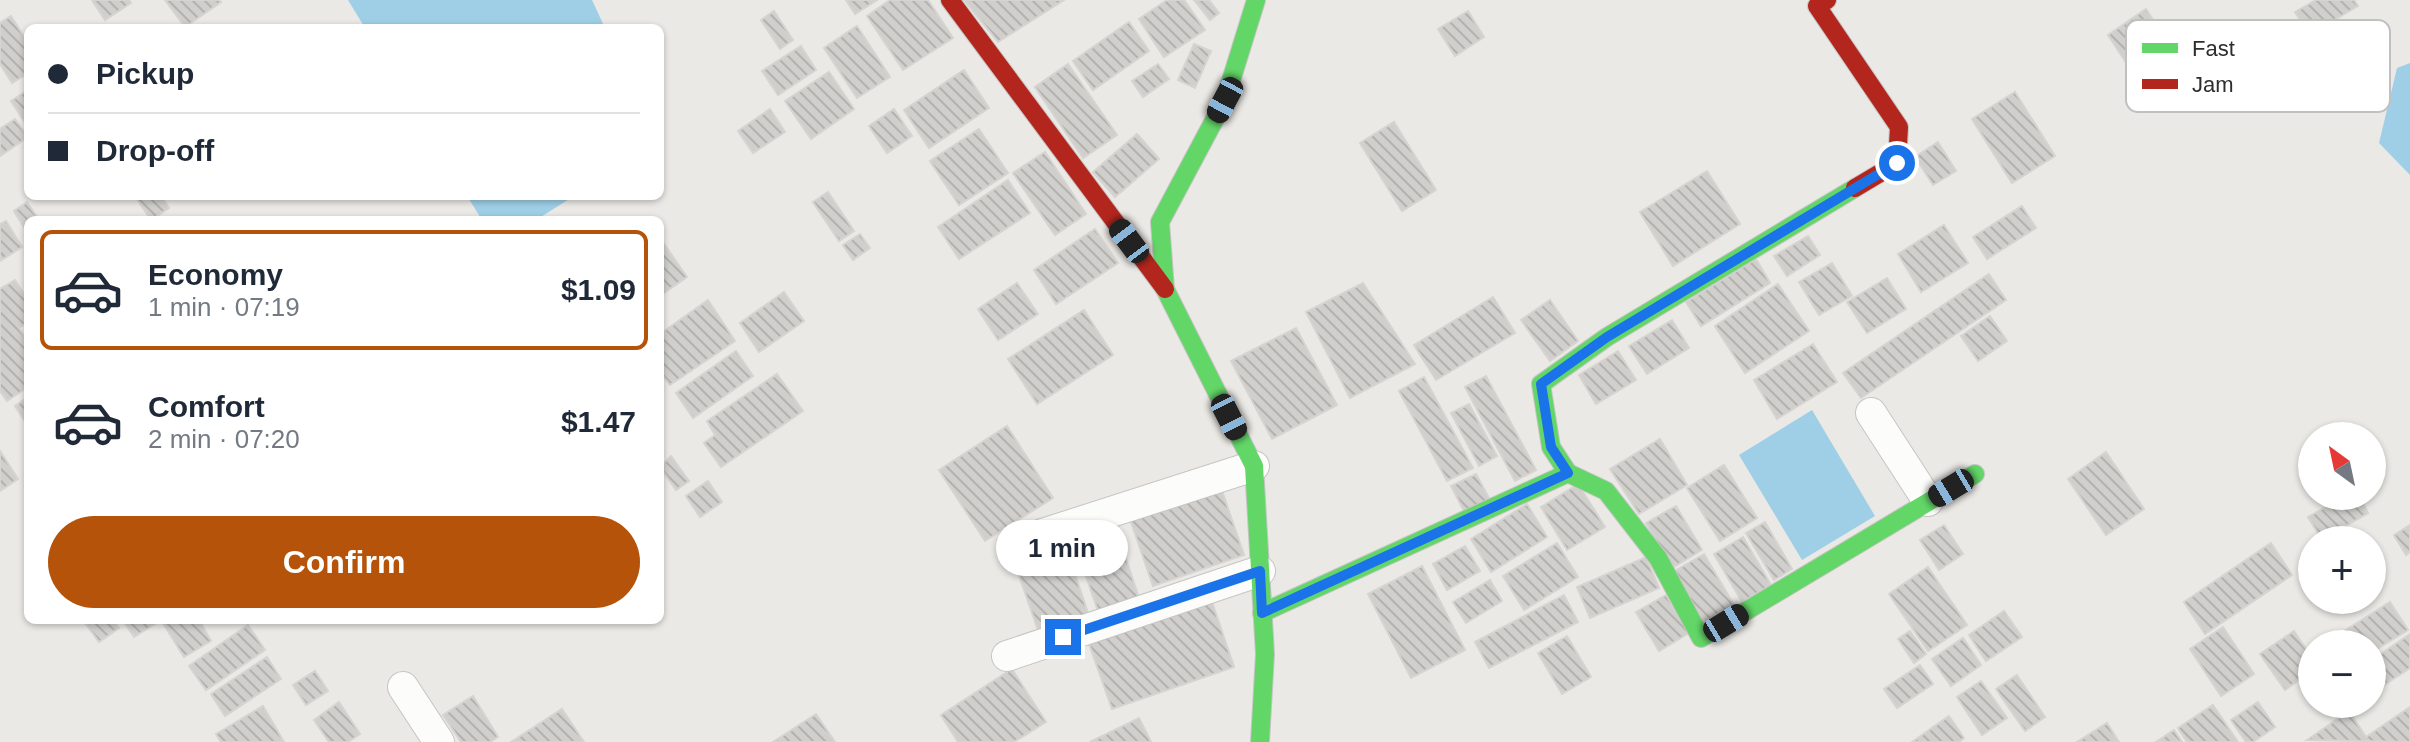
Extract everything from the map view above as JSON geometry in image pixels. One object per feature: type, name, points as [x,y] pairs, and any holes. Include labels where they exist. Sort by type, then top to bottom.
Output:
[{"type":"street","points":[[950,0],[1165,289],[1254,466],[1265,654],[1260,742]]},
{"type":"street","points":[[1165,289],[1160,222],[1225,100],[1256,0]]},
{"type":"street","points":[[1827,0],[1817,6],[1899,127],[1897,163],[1607,337],[1541,384],[1551,447],[1568,473],[1606,491],[1658,558],[1701,638],[1975,474]]},
{"type":"street","points":[[1871,413],[1928,501]]},
{"type":"street","points":[[1027,539],[1254,466]]},
{"type":"street","points":[[1262,613],[1568,473]]},
{"type":"street","points":[[1007,656],[1260,571]]},
{"type":"street","points":[[403,687],[439,742]]},
{"type":"water","points":[[348,0],[592,0],[603,24],[363,24]]},
{"type":"water","points":[[2410,63],[2410,175],[2379,143],[2386,112],[2390,112],[2397,68]]},
{"type":"water","points":[[470,200],[568,200],[542,216],[480,216]]},
{"type":"water","points":[[1812,410],[1875,516],[1802,560],[1739,455]]},
{"type":"building","points":[[92,0],[129,0],[131,3],[105,20]]},
{"type":"building","points":[[165,0],[221,2],[189,24],[183,24]]},
{"type":"building","points":[[846,0],[877,0],[855,14]]},
{"type":"building","points":[[890,0],[928,0],[953,38],[903,70],[867,16]]},
{"type":"building","points":[[964,0],[1064,0],[998,42]]},
{"type":"building","points":[[1167,0],[1184,0],[1205,30],[1164,57],[1139,19]]},
{"type":"building","points":[[1194,0],[1209,0],[1219,13],[1210,20]]},
{"type":"building","points":[[2316,0],[2354,0],[2358,6],[2334,20],[2300,20],[2295,12]]},
{"type":"building","points":[[2146,9],[2153,20],[2130,20]]},
{"type":"building","points":[[774,11],[793,40],[780,49],[761,20]]},
{"type":"building","points":[[1468,11],[1484,37],[1455,56],[1438,29]]},
{"type":"building","points":[[11,16],[24,37],[24,76],[12,83],[0,64],[0,23]]},
{"type":"building","points":[[1129,22],[1149,51],[1093,90],[1073,61]]},
{"type":"building","points":[[2126,23],[2126,62],[2108,35]]},
{"type":"building","points":[[857,26],[890,77],[857,98],[824,48]]},
{"type":"building","points":[[1194,44],[1211,51],[1195,88],[1178,80]]},
{"type":"building","points":[[801,46],[816,70],[778,95],[762,71]]},
{"type":"building","points":[[1068,64],[1117,135],[1083,158],[1035,87]]},
{"type":"building","points":[[1158,64],[1169,79],[1143,97],[1132,81]]},
{"type":"building","points":[[964,70],[989,108],[929,148],[904,110]]},
{"type":"building","points":[[829,72],[854,109],[811,139],[785,101]]},
{"type":"building","points":[[2015,92],[2055,156],[2012,183],[1972,119]]},
{"type":"building","points":[[24,93],[24,121],[11,101]]},
{"type":"building","points":[[770,109],[785,132],[753,153],[738,131]]},
{"type":"building","points":[[894,109],[912,136],[887,153],[869,126]]},
{"type":"building","points":[[15,119],[24,131],[24,140],[0,156],[0,129]]},
{"type":"building","points":[[1394,122],[1436,190],[1402,211],[1360,143]]},
{"type":"building","points":[[979,129],[1008,173],[959,205],[930,161]]},
{"type":"building","points":[[1137,134],[1159,159],[1115,197],[1093,172]]},
{"type":"building","points":[[1938,142],[1956,171],[1933,185],[1915,157]]},
{"type":"building","points":[[1045,152],[1086,214],[1055,235],[1013,173]]},
{"type":"building","points":[[1707,171],[1740,224],[1673,266],[1640,212]]},
{"type":"building","points":[[1008,180],[1030,213],[959,259],[938,227]]},
{"type":"building","points":[[828,192],[854,231],[839,241],[813,202]]},
{"type":"building","points":[[138,200],[164,200],[169,208],[157,216],[148,216]]},
{"type":"building","points":[[27,202],[36,216],[24,216],[24,227],[14,211]]},
{"type":"building","points":[[2022,206],[2036,228],[1987,259],[1973,237]]},
{"type":"building","points":[[6,221],[22,247],[0,261],[0,224]]},
{"type":"building","points":[[1944,225],[1968,263],[1921,292],[1898,254]]},
{"type":"building","points":[[1095,229],[1118,263],[1056,304],[1034,270]]},
{"type":"building","points":[[860,234],[870,248],[853,260],[843,245]]},
{"type":"building","points":[[1808,236],[1820,255],[1787,276],[1774,256]]},
{"type":"building","points":[[664,244],[687,277],[664,293]]},
{"type":"building","points":[[1756,259],[1770,283],[1701,326],[1686,302]]},
{"type":"building","points":[[1832,263],[1852,296],[1819,315],[1799,282]]},
{"type":"building","points":[[1989,274],[2006,300],[1861,398],[1843,373]]},
{"type":"building","points":[[1887,278],[1906,309],[1867,333],[1847,302]]},
{"type":"building","points":[[15,280],[24,294],[24,325],[19,328],[24,336],[24,390],[7,401],[0,391],[0,289]]},
{"type":"building","points":[[1017,283],[1038,314],[998,340],[978,309]]},
{"type":"building","points":[[1363,283],[1415,364],[1350,398],[1306,312]]},
{"type":"building","points":[[1778,284],[1809,331],[1745,373],[1715,326]]},
{"type":"building","points":[[784,292],[804,321],[759,352],[740,323]]},
{"type":"building","points":[[1493,297],[1515,333],[1436,380],[1414,345]]},
{"type":"building","points":[[708,300],[735,341],[670,385],[664,377],[664,331]]},
{"type":"building","points":[[1550,300],[1578,341],[1550,361],[1521,320]]},
{"type":"building","points":[[1084,310],[1113,355],[1037,404],[1008,359]]},
{"type":"building","points":[[1990,316],[2007,341],[1978,361],[1961,336]]},
{"type":"building","points":[[1672,320],[1689,348],[1647,374],[1629,346]]},
{"type":"building","points":[[1296,328],[1337,405],[1272,439],[1231,361]]},
{"type":"building","points":[[1813,344],[1837,382],[1777,419],[1754,380]]},
{"type":"building","points":[[736,351],[753,376],[693,418],[676,393]]},
{"type":"building","points":[[1618,351],[1636,380],[1596,404],[1579,375]]},
{"type":"building","points":[[777,374],[803,411],[721,467],[704,443],[715,435],[707,421]]},
{"type":"building","points":[[1486,376],[1536,470],[1515,481],[1465,387]]},
{"type":"building","points":[[1424,377],[1473,468],[1447,481],[1399,391]]},
{"type":"building","points":[[24,400],[24,420],[15,406]]},
{"type":"building","points":[[1469,404],[1497,456],[1479,466],[1451,413]]},
{"type":"building","points":[[1007,426],[1053,498],[985,541],[939,470]]},
{"type":"building","points":[[1660,439],[1687,485],[1639,514],[1610,469]]},
{"type":"building","points":[[0,451],[18,479],[0,491]]},
{"type":"building","points":[[2106,452],[2144,509],[2106,535],[2068,479]]},
{"type":"building","points":[[671,456],[689,481],[676,490],[664,473],[664,463]]},
{"type":"building","points":[[1724,465],[1757,518],[1720,541],[1687,488]]},
{"type":"building","points":[[1476,474],[1490,500],[1465,513],[1451,486]]},
{"type":"building","points":[[708,481],[722,502],[700,517],[686,496]]},
{"type":"building","points":[[1578,484],[1605,527],[1567,550],[1541,507]]},
{"type":"building","points":[[1221,488],[1244,555],[1153,586],[1130,519]]},
{"type":"building","points":[[1527,504],[1547,537],[1491,572],[1471,539]]},
{"type":"building","points":[[1676,506],[1702,550],[1672,568],[1646,523]]},
{"type":"building","points":[[2320,510],[2366,510],[2368,513],[2346,526],[2313,526],[2308,517]]},
{"type":"building","points":[[1765,522],[1792,569],[1774,580],[1746,533]]},
{"type":"building","points":[[1944,525],[1963,554],[1939,570],[1920,540]]},
{"type":"building","points":[[2410,525],[2410,552],[2406,555],[2394,535]]},
{"type":"building","points":[[1116,528],[1139,598],[1098,611],[1074,542]]},
{"type":"building","points":[[1743,537],[1771,585],[1742,602],[1714,554]]},
{"type":"building","points":[[1063,538],[1090,619],[1040,636],[1012,555]]},
{"type":"building","points":[[1557,543],[1578,577],[1524,610],[1503,576]]},
{"type":"building","points":[[2271,543],[2292,575],[2205,634],[2184,602]]},
{"type":"building","points":[[1465,546],[1480,571],[1447,590],[1433,564]]},
{"type":"building","points":[[1704,554],[1734,605],[1700,624],[1671,573]]},
{"type":"building","points":[[1646,557],[1659,588],[1590,618],[1577,587]]},
{"type":"building","points":[[1422,566],[1465,650],[1411,678],[1368,594]]},
{"type":"building","points":[[1928,567],[1967,625],[1928,651],[1889,594]]},
{"type":"building","points":[[1490,580],[1502,601],[1466,623],[1453,602]]},
{"type":"building","points":[[1564,595],[1578,622],[1489,668],[1475,642]]},
{"type":"building","points":[[1666,595],[1689,633],[1659,651],[1636,612]]},
{"type":"building","points":[[1211,599],[1234,667],[1112,709],[1088,641]]},
{"type":"building","points":[[2390,602],[2408,630],[2386,643],[2386,630],[2346,630],[2371,614],[2386,614],[2386,605]]},
{"type":"building","points":[[2004,611],[2022,637],[1986,661],[1969,635]]},
{"type":"building","points":[[86,624],[116,624],[119,628],[99,642]]},
{"type":"building","points":[[126,624],[155,624],[134,637]]},
{"type":"building","points":[[163,624],[201,624],[211,641],[184,657]]},
{"type":"building","points":[[248,625],[265,650],[206,690],[189,666]]},
{"type":"building","points":[[2223,627],[2254,674],[2221,696],[2190,649]]},
{"type":"building","points":[[1910,631],[1926,654],[1914,663],[1898,639]]},
{"type":"building","points":[[2294,631],[2298,637],[2298,681],[2285,690],[2260,654]]},
{"type":"building","points":[[2410,634],[2410,668],[2386,684],[2386,650]]},
{"type":"building","points":[[1567,636],[1591,677],[1562,694],[1538,653]]},
{"type":"building","points":[[1963,638],[1981,665],[1951,686],[1932,659]]},
{"type":"building","points":[[267,657],[281,679],[225,716],[211,694]]},
{"type":"building","points":[[1920,665],[1933,684],[1897,708],[1884,689]]},
{"type":"building","points":[[1012,669],[1046,722],[1014,742],[958,742],[941,715]]},
{"type":"building","points":[[315,671],[328,691],[306,705],[293,685]]},
{"type":"building","points":[[2017,675],[2045,717],[2025,731],[1996,689]]},
{"type":"building","points":[[1981,681],[2007,718],[1982,735],[1957,697]]},
{"type":"building","points":[[473,696],[498,737],[490,742],[461,742],[443,715]]},
{"type":"building","points":[[339,702],[360,734],[348,742],[329,742],[314,720]]},
{"type":"building","points":[[2258,702],[2275,727],[2253,742],[2246,742],[2231,720]]},
{"type":"building","points":[[2213,705],[2238,742],[2187,742],[2178,728]]},
{"type":"building","points":[[263,706],[284,742],[221,742],[216,734]]},
{"type":"building","points":[[2410,707],[2410,742],[2307,740],[2339,718],[2354,718],[2366,737]]},
{"type":"building","points":[[562,709],[584,742],[511,742]]},
{"type":"building","points":[[816,714],[835,742],[773,742]]},
{"type":"building","points":[[1949,716],[1964,738],[1959,742],[1912,742]]},
{"type":"building","points":[[1139,718],[1151,742],[1090,742]]},
{"type":"building","points":[[2107,723],[2119,742],[2077,742]]},
{"type":"building","points":[[2174,730],[2182,742],[2156,742]]},
{"type":"traffic: fast","points":[[1256,0],[1225,100],[1160,222],[1165,289],[1254,466],[1265,654],[1260,742]]},
{"type":"traffic: fast","points":[[1262,613],[1568,473],[1551,447],[1541,384],[1607,337],[1855,188]]},
{"type":"traffic: fast","points":[[1568,473],[1606,491],[1658,558],[1701,638],[1975,474]]},
{"type":"traffic: jam","points":[[950,0],[1165,289]]},
{"type":"traffic: jam","points":[[1827,0],[1817,6],[1899,127],[1897,163],[1855,188]]},
{"type":"route","points":[[1063,637],[1260,571],[1262,613],[1568,473],[1551,447],[1541,384],[1607,337],[1897,163]]}]
